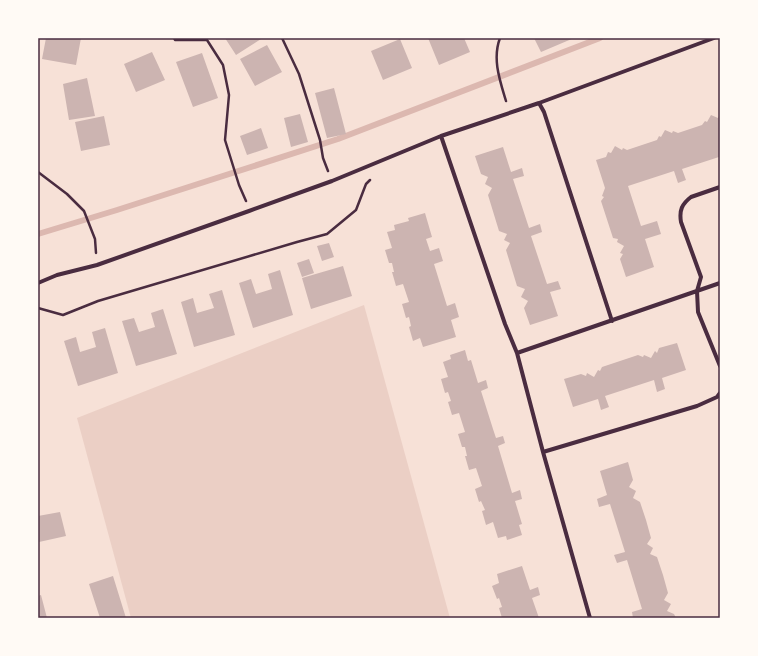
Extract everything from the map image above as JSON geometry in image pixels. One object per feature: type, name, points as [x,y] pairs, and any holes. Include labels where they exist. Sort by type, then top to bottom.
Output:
[{"type":"street","points":[[38,284],[57,275],[97,265],[250,211],[332,181],[441,136],[539,103],[714,38]]},
{"type":"street","points":[[539,103],[544,112],[612,320]]},
{"type":"street","points":[[441,136],[505,324],[517,353],[543,452],[590,618]]},
{"type":"street","points":[[720,188],[691,197],[687,200],[680,214],[681,222],[701,277],[697,291],[698,312],[720,366]]},
{"type":"street","points":[[517,353],[720,283]]},
{"type":"street","points":[[543,452],[697,406],[717,397],[720,393]]},
{"type":"path","points":[[174,38],[175,40],[207,40],[223,65],[229,95],[225,140],[239,185],[250,211]]},
{"type":"path","points":[[282,38],[299,74],[320,140],[324,158]]},
{"type":"path","points":[[500,38],[496,47],[498,71],[510,113]]},
{"type":"path","points":[[38,172],[67,194],[84,211],[95,239]]},
{"type":"path","points":[[38,308],[63,314],[98,301],[327,234],[356,210],[366,184],[371,178]]},
{"type":"shaded area","points":[[364,305],[450,618],[131,618],[77,418]]},
{"type":"building","points":[[46,38],[81,38],[76,65],[42,59]]},
{"type":"building","points":[[225,38],[260,38],[261,39],[236,55]]},
{"type":"building","points":[[428,38],[464,38],[470,52],[439,65]]},
{"type":"building","points":[[534,38],[574,38],[541,52]]},
{"type":"building","points":[[400,39],[412,68],[383,80],[371,51]]},
{"type":"building","points":[[267,45],[282,72],[255,86],[240,59]]},
{"type":"building","points":[[152,52],[165,80],[136,92],[124,64]]},
{"type":"building","points":[[202,53],[218,98],[193,107],[176,62]]},
{"type":"building","points":[[87,78],[95,116],[69,120],[63,84]]},
{"type":"building","points":[[334,88],[346,134],[327,138],[315,93]]},
{"type":"building","points":[[300,114],[308,142],[291,147],[284,118]]},
{"type":"building","points":[[711,115],[718,118],[719,116],[720,117],[720,159],[719,157],[682,169],[686,180],[678,183],[674,171],[628,186],[641,226],[657,221],[661,234],[645,239],[654,267],[626,277],[620,259],[623,254],[620,253],[624,246],[617,242],[618,239],[613,238],[601,201],[604,197],[602,196],[605,188],[596,160],[606,157],[608,152],[611,153],[615,146],[622,150],[623,148],[627,150],[657,140],[659,136],[661,137],[665,130],[672,133],[673,131],[678,133],[702,125],[705,121],[707,122]]},
{"type":"building","points":[[104,116],[110,145],[81,151],[75,122]]},
{"type":"building","points":[[261,128],[268,148],[247,155],[240,136]]},
{"type":"building","points":[[503,147],[511,172],[522,168],[524,176],[513,179],[529,228],[540,224],[542,232],[531,236],[547,284],[558,281],[561,289],[550,292],[558,316],[530,325],[524,308],[528,301],[521,297],[525,289],[517,286],[506,250],[510,243],[504,240],[507,234],[499,231],[488,195],[492,188],[485,184],[488,177],[481,174],[475,156]]},
{"type":"building","points":[[425,213],[432,237],[426,239],[430,251],[439,248],[443,261],[434,264],[447,306],[455,303],[459,317],[451,320],[456,337],[423,347],[420,338],[413,341],[409,327],[411,326],[409,317],[406,318],[402,304],[409,302],[403,284],[396,286],[392,272],[394,272],[392,263],[389,263],[385,250],[392,248],[387,232],[395,230],[394,225],[409,221],[408,218]]},
{"type":"building","points":[[329,243],[334,257],[322,261],[317,246]]},
{"type":"building","points":[[309,259],[314,273],[302,277],[297,263]]},
{"type":"building","points":[[343,266],[352,296],[311,309],[302,278]]},
{"type":"building","points":[[280,270],[293,315],[253,328],[239,283],[251,279],[256,294],[272,289],[268,274]]},
{"type":"building","points":[[222,290],[235,335],[194,347],[181,302],[193,298],[197,313],[214,308],[209,294]]},
{"type":"building","points":[[163,309],[177,354],[136,366],[122,321],[134,318],[139,332],[155,327],[151,313]]},
{"type":"building","points":[[105,328],[118,373],[78,386],[64,341],[76,337],[80,352],[96,347],[92,332]]},
{"type":"building","points":[[677,343],[686,370],[662,378],[665,389],[657,392],[654,380],[605,396],[609,407],[601,410],[598,399],[573,407],[564,379],[581,374],[586,376],[587,373],[594,377],[598,370],[600,371],[602,367],[638,355],[643,357],[644,355],[651,358],[655,351],[657,353],[659,348]]},
{"type":"building","points":[[465,350],[468,361],[471,360],[478,383],[486,380],[488,388],[481,391],[496,438],[503,436],[505,443],[498,446],[512,493],[520,490],[522,499],[515,501],[522,524],[519,525],[522,535],[507,540],[506,536],[498,538],[493,522],[486,525],[482,511],[485,510],[481,501],[479,502],[475,489],[482,486],[476,468],[469,470],[465,456],[467,456],[465,447],[462,447],[458,434],[465,432],[459,413],[452,415],[448,402],[451,401],[448,392],[445,393],[441,379],[448,377],[443,362],[451,359],[450,355]]},
{"type":"building","points":[[628,462],[633,480],[629,487],[636,491],[633,498],[640,502],[651,538],[647,544],[653,548],[650,554],[657,557],[668,593],[664,600],[671,604],[667,611],[674,614],[676,618],[633,618],[632,612],[642,609],[627,560],[617,563],[614,555],[625,552],[610,504],[599,507],[597,499],[607,495],[600,471]]},
{"type":"building","points":[[60,512],[66,536],[39,542],[38,516]]},
{"type":"building","points":[[522,566],[530,590],[538,587],[540,595],[532,598],[539,618],[502,618],[499,608],[502,607],[492,586],[499,583],[497,574]]},
{"type":"building","points":[[113,576],[126,618],[100,618],[89,584]]},
{"type":"building","points":[[41,595],[47,618],[38,618],[38,596]]},
{"type":"waterway","points":[[38,234],[338,139],[600,38]]}]
